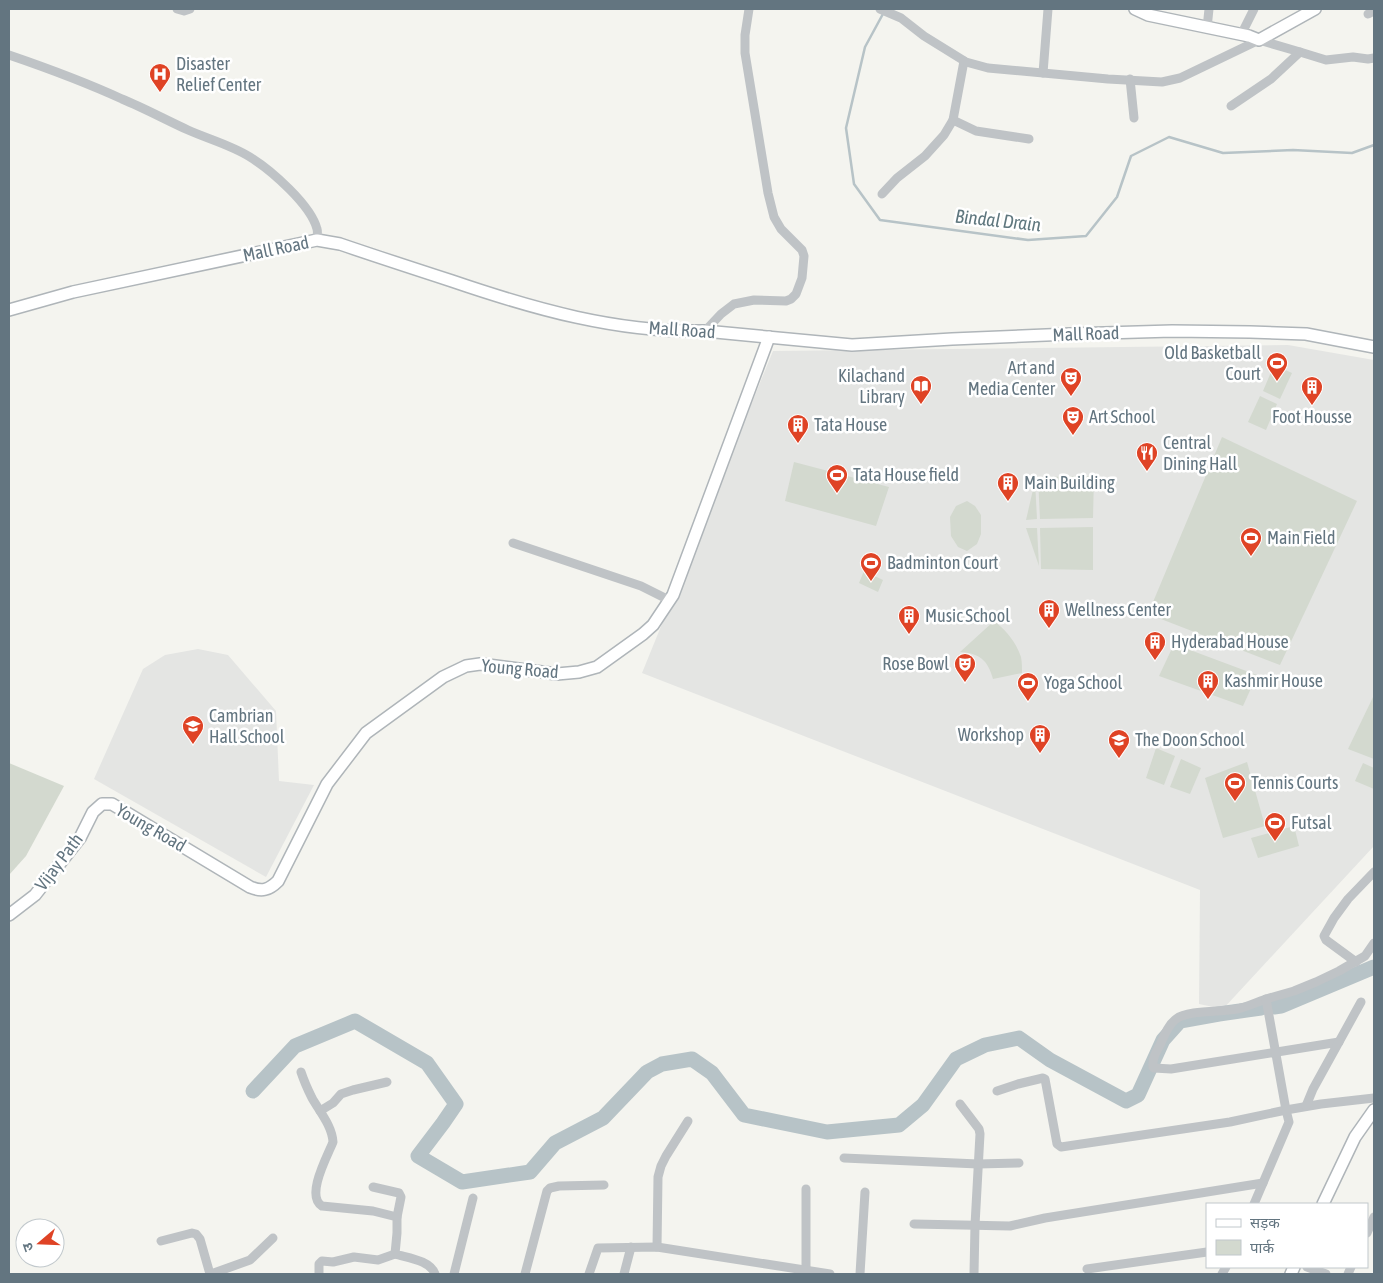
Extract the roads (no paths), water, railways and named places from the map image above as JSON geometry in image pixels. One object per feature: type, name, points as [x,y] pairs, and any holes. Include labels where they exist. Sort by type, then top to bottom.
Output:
[{"type":"street","points":[[177,9],[184,11],[190,9]]},
{"type":"street","points":[[705,331],[721,314],[734,304],[754,300],[786,301],[792,299],[802,278],[804,256],[802,250],[781,229],[774,217],[768,193],[745,54],[745,35],[749,9]]},
{"type":"street","points":[[880,9],[901,18],[924,36],[964,60],[988,68],[1162,82],[1180,78],[1259,40],[1315,9]]},
{"type":"street","points":[[1043,73],[1048,9]]},
{"type":"street","points":[[1134,9],[1148,15],[1166,14],[1207,28],[1241,35],[1326,60],[1353,57],[1374,58]]},
{"type":"street","points":[[1207,28],[1209,9]]},
{"type":"street","points":[[1241,35],[1254,9]]},
{"type":"street","points":[[1231,106],[1271,79],[1300,52]]},
{"type":"street","points":[[9,55],[55,71],[123,99],[189,131],[231,147],[249,157],[268,171],[301,202],[317,227],[317,240]]},
{"type":"street","points":[[882,194],[897,178],[925,156],[944,135],[953,120],[964,60]]},
{"type":"street","points":[[1130,80],[1134,118]]},
{"type":"street","points":[[953,120],[976,132],[1028,139]]},
{"type":"street","name":"Mall Road","points":[[9,310],[72,292],[317,240],[340,244],[502,298],[601,323],[682,331],[769,336],[852,345],[952,339],[1172,331],[1306,334],[1374,347]]},
{"type":"street","name":"Young Road","points":[[102,804],[112,804],[257,890],[268,890],[278,881],[328,784],[366,733],[443,677],[466,666],[480,664],[557,674],[579,672],[596,667],[653,625],[669,600],[676,586],[769,336]]},
{"type":"street","points":[[514,543],[641,586],[669,600]]},
{"type":"street","name":"Vijay Path","points":[[9,915],[35,894],[80,838],[93,812],[102,804]]},
{"type":"street","points":[[1356,962],[1326,940],[1324,936],[1348,899],[1374,872]]},
{"type":"street","points":[[1339,1042],[1171,1069],[1154,1068],[1152,1063],[1171,1025],[1181,1016],[1239,1009],[1294,991],[1356,962],[1365,956],[1374,943]]},
{"type":"street","points":[[1254,1203],[1289,1125],[1266,999]]},
{"type":"street","points":[[1306,1106],[1313,1089],[1361,1002]]},
{"type":"street","points":[[300,1072],[332,1134],[333,1142],[319,1175],[316,1190],[318,1204],[397,1216]]},
{"type":"street","points":[[998,1091],[1026,1082],[1045,1079],[1058,1144],[1061,1147],[1230,1122],[1306,1106],[1374,1098]]},
{"type":"street","points":[[320,1111],[330,1105],[341,1094],[387,1082]]},
{"type":"street","points":[[960,1104],[980,1131],[974,1274]]},
{"type":"street","points":[[1323,1203],[1355,1137],[1374,1110]]},
{"type":"street","points":[[657,1247],[658,1177],[661,1166],[688,1122]]},
{"type":"street","points":[[844,1158],[978,1164],[1019,1163]]},
{"type":"street","points":[[914,1224],[1014,1226],[1045,1218],[1263,1183]]},
{"type":"street","points":[[525,1274],[547,1191],[550,1188],[560,1186],[604,1185]]},
{"type":"street","points":[[373,1187],[399,1193],[401,1197],[397,1216],[395,1254]]},
{"type":"street","points":[[806,1189],[806,1270]]},
{"type":"street","points":[[860,1274],[865,1192]]},
{"type":"street","points":[[454,1274],[473,1198]]},
{"type":"street","points":[[1368,1231],[1374,1217]]},
{"type":"street","points":[[161,1241],[192,1233],[196,1234],[200,1240],[210,1274],[250,1260],[273,1238]]},
{"type":"street","points":[[624,1274],[631,1247]]},
{"type":"street","points":[[589,1274],[598,1248],[657,1247],[785,1271],[806,1270],[830,1274]]},
{"type":"street","points":[[1086,1269],[1206,1252]]},
{"type":"street","points":[[319,1274],[319,1264],[322,1261],[334,1262],[354,1257],[378,1260],[395,1254],[427,1264],[435,1274]]},
{"type":"street","points":[[1311,1268],[1326,1274]]},
{"type":"waterway","name":"Bindal Drain","points":[[884,12],[865,47],[846,128],[854,184],[880,220],[1028,240],[1086,236],[1117,197],[1131,156],[1169,137],[1223,153],[1293,150],[1352,153],[1374,145]]},
{"type":"waterway","points":[[1274,1007],[1281,1006],[1374,967]]},
{"type":"waterway","points":[[253,1091],[295,1046],[355,1021],[427,1063],[456,1104],[418,1156],[462,1182],[530,1172],[555,1143],[603,1118],[647,1072],[662,1064],[692,1059],[712,1073],[744,1115],[827,1132],[899,1125],[923,1105],[956,1059],[985,1045],[1019,1038],[1050,1060],[1126,1101],[1138,1095],[1163,1040],[1180,1021],[1261,1008]]},
{"type":"place","name":"Disaster Relief Center","points":[[160,93]]},
{"type":"place","name":"Old Basketball Court","points":[[1277,382]]},
{"type":"place","name":"Art and Media Center","points":[[1071,397]]},
{"type":"place","name":"Kilachand Library","points":[[921,405]]},
{"type":"place","name":"Foot Housse","points":[[1312,406]]},
{"type":"place","name":"Art School","points":[[1073,436]]},
{"type":"place","name":"Tata House","points":[[798,444]]},
{"type":"place","name":"Central Dining Hall","points":[[1147,472]]},
{"type":"place","name":"Tata House field","points":[[837,494]]},
{"type":"place","name":"Main Building","points":[[1008,502]]},
{"type":"place","name":"Main Field","points":[[1251,557]]},
{"type":"place","name":"Badminton Court","points":[[871,582]]},
{"type":"place","name":"Wellness Center","points":[[1049,629]]},
{"type":"place","name":"Music School","points":[[909,635]]},
{"type":"place","name":"Hyderabad House","points":[[1155,661]]},
{"type":"place","name":"Rose Bowl","points":[[965,683]]},
{"type":"place","name":"Kashmir House","points":[[1208,700]]},
{"type":"place","name":"Yoga School","points":[[1028,702]]},
{"type":"place","name":"Cambrian Hall School","points":[[193,745]]},
{"type":"place","name":"Workshop","points":[[1040,754]]},
{"type":"place","name":"The Doon School","points":[[1119,759]]},
{"type":"place","name":"Tennis Courts","points":[[1235,802]]},
{"type":"place","name":"Futsal","points":[[1275,842]]}]
